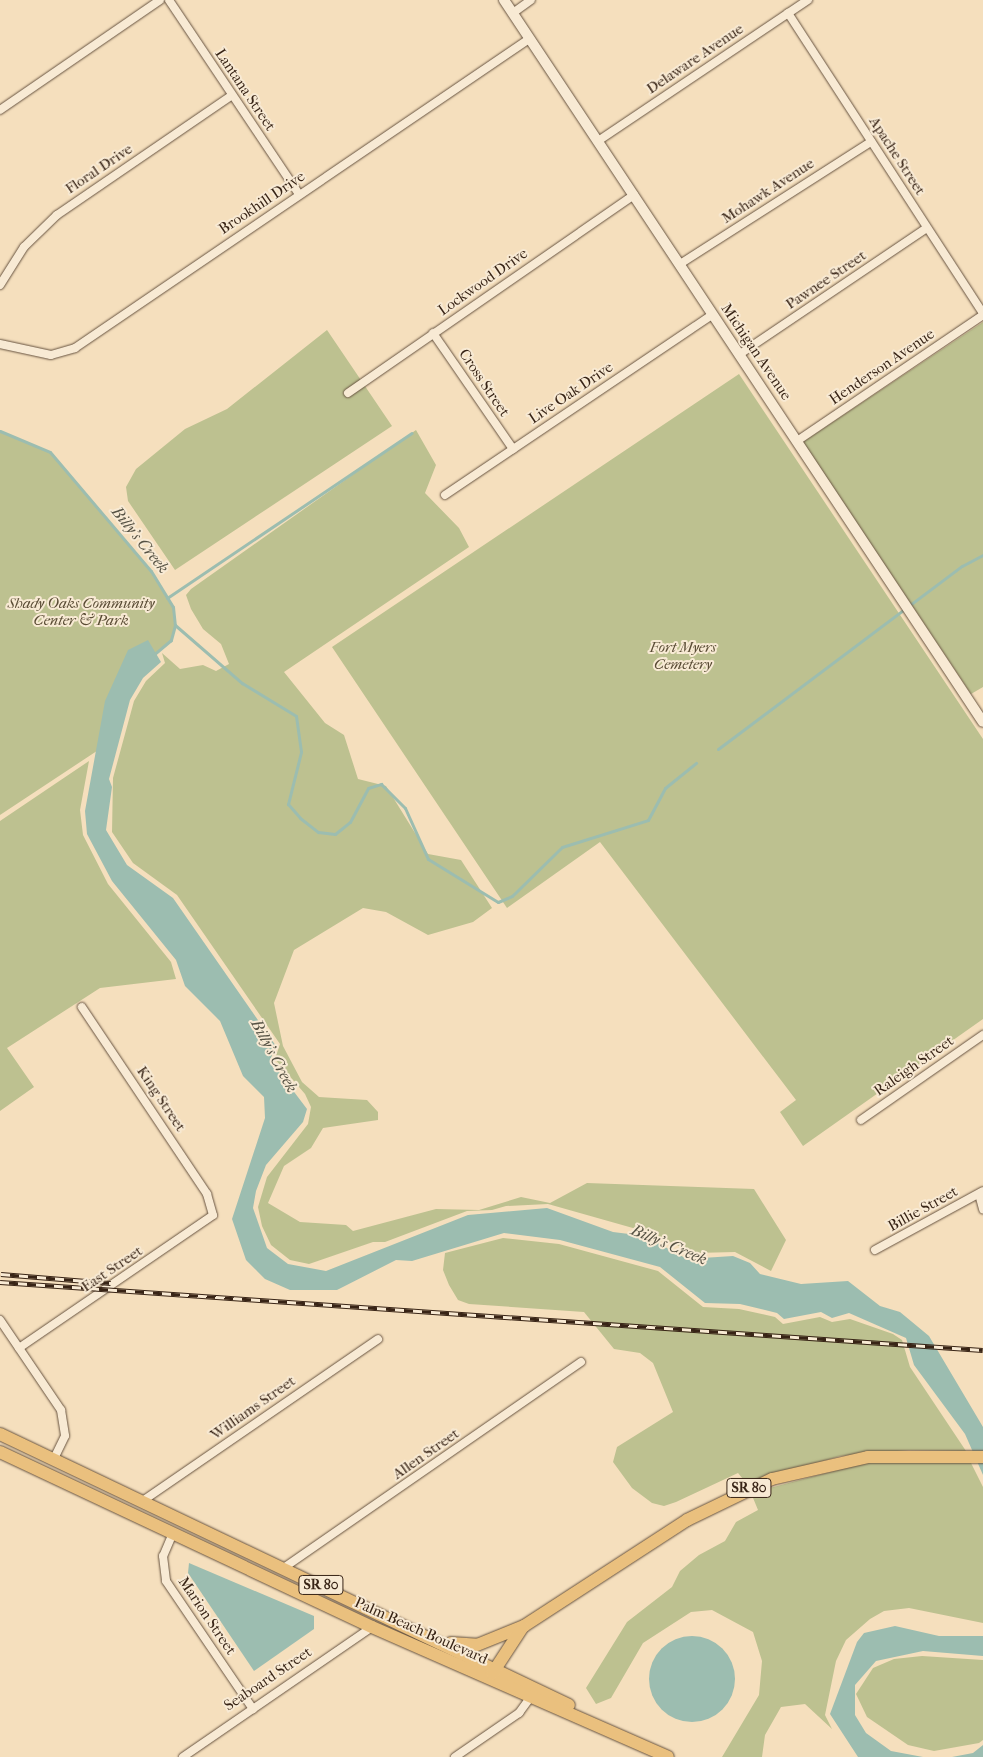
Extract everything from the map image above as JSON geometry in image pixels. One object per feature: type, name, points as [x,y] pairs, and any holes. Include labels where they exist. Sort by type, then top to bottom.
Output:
[{"type":"main road","name":"Palm Beach Boulevard","points":[[0,1434],[144,1500],[432,1638]]},
{"type":"main road","name":"Palm Beach Boulevard","points":[[0,1452],[249,1568],[372,1628],[492,1674],[530,1698],[596,1723],[668,1757]]},
{"type":"main road","name":"SR 80","points":[[432,1638],[467,1645],[502,1636],[524,1626],[687,1520],[748,1489],[841,1461],[957,1456],[983,1457]]},
{"type":"main road","points":[[249,1568],[278,1571],[285,1568]]},
{"type":"main road","points":[[492,1674],[524,1626]]},
{"type":"main road","points":[[432,1638],[492,1674],[596,1723]]},
{"type":"street","points":[[0,110],[160,0]]},
{"type":"street","name":"Lantana Street","points":[[169,0],[299,194]]},
{"type":"street","name":"Michigan Avenue","points":[[504,0],[983,722]]},
{"type":"street","points":[[513,13],[531,0]]},
{"type":"street","name":"Delaware Avenue","points":[[598,141],[808,0]]},
{"type":"street","name":"Apache Street","points":[[788,14],[983,314]]},
{"type":"street","name":"Brookhill Drive","points":[[0,344],[51,355],[75,348],[299,194],[530,39]]},
{"type":"street","name":"Floral Drive","points":[[0,285],[24,246],[56,215],[232,95]]},
{"type":"street","name":"Mohawk Avenue","points":[[680,264],[871,142]]},
{"type":"street","name":"Lockwood Drive","points":[[348,393],[634,195]]},
{"type":"street","name":"Pawnee Street","points":[[740,354],[927,228]]},
{"type":"street","name":"Live Oak Drive","points":[[445,495],[713,314]]},
{"type":"street","name":"Henderson Avenue","points":[[797,441],[983,314]]},
{"type":"street","name":"Cross Street","points":[[433,333],[512,449]]},
{"type":"street","name":"King Street","points":[[82,1007],[212,1208]]},
{"type":"street","name":"Raleigh Street","points":[[861,1120],[983,1035]]},
{"type":"street","points":[[981,1192],[983,1209]]},
{"type":"street","name":"Billie Street","points":[[875,1250],[981,1192]]},
{"type":"street","name":"East Street","points":[[19,1348],[192,1232],[213,1215],[212,1208]]},
{"type":"street","points":[[0,1320],[65,1423],[54,1459]]},
{"type":"street","name":"Williams Street","points":[[144,1500],[378,1339]]},
{"type":"street","name":"Allen Street","points":[[285,1568],[581,1362]]},
{"type":"street","name":"Marion Street","points":[[173,1533],[163,1556],[166,1581],[253,1709]]},
{"type":"street","name":"Seaboard Street","points":[[183,1757],[372,1628]]},
{"type":"street","points":[[455,1757],[519,1712],[530,1698]]},
{"type":"green space","points":[[983,322],[983,687],[971,694],[803,442]]},
{"type":"green space","points":[[327,330],[392,426],[175,570],[128,501],[126,487],[136,469],[185,429],[227,409]]},
{"type":"green space","name":"Fort Myers Cemetery","points":[[739,374],[983,739],[983,1019],[803,1146],[780,1112],[796,1100],[600,842],[507,908],[332,647]]},
{"type":"green space","points":[[416,430],[436,465],[425,493],[459,528],[469,547],[284,672],[325,723],[344,735],[358,779],[386,786],[428,854],[461,860],[492,908],[473,922],[428,935],[386,912],[363,908],[294,950],[274,1003],[283,1046],[302,1082],[319,1097],[367,1100],[378,1112],[378,1120],[323,1128],[311,1148],[284,1166],[268,1203],[300,1222],[346,1225],[353,1231],[436,1209],[479,1210],[521,1197],[550,1203],[587,1183],[754,1189],[786,1240],[771,1271],[735,1252],[695,1253],[647,1232],[548,1204],[506,1206],[492,1210],[467,1211],[385,1242],[373,1242],[309,1264],[290,1260],[271,1245],[262,1226],[258,1207],[267,1177],[308,1124],[311,1107],[305,1094],[275,1059],[280,1044],[177,895],[133,863],[112,832],[113,778],[134,701],[146,681],[165,663],[162,653],[180,669],[203,665],[216,671],[229,664],[221,644],[203,629],[191,609],[186,595],[191,589]]},
{"type":"green space","name":"Shady Oaks Community Center & Park","points":[[0,431],[50,452],[151,571],[173,607],[175,625],[171,640],[135,672],[115,739],[0,815]]},
{"type":"green space","points":[[89,761],[80,810],[83,835],[108,884],[171,962],[176,979],[100,988],[7,1048],[34,1087],[0,1111],[0,821]]},
{"type":"green space","points":[[503,1238],[559,1244],[658,1271],[703,1307],[739,1309],[775,1317],[783,1324],[820,1317],[832,1322],[850,1319],[893,1334],[902,1340],[910,1367],[966,1451],[909,1450],[840,1456],[747,1484],[738,1473],[676,1502],[664,1506],[652,1503],[632,1488],[613,1462],[617,1447],[673,1412],[653,1363],[640,1353],[614,1349],[584,1312],[469,1304],[458,1300],[449,1285],[443,1270],[445,1253]]},
{"type":"green space","points":[[970,1461],[983,1487],[983,1623],[909,1608],[884,1611],[870,1619],[846,1640],[836,1661],[825,1715],[832,1729],[805,1704],[781,1707],[765,1735],[762,1757],[722,1757],[759,1695],[762,1661],[753,1632],[712,1610],[691,1612],[643,1643],[611,1698],[596,1704],[586,1688],[627,1622],[672,1587],[680,1571],[699,1555],[725,1541],[736,1522],[758,1510],[751,1493],[868,1462]]},
{"type":"green space","points":[[922,1656],[983,1660],[983,1740],[979,1743],[934,1751],[908,1745],[867,1717],[856,1694],[873,1668],[894,1659]]},
{"type":"shaded area","points":[[148,640],[161,662],[143,678],[130,700],[109,779],[112,787],[106,830],[127,865],[173,898],[276,1046],[270,1060],[307,1109],[303,1122],[266,1165],[256,1191],[253,1208],[267,1248],[288,1264],[326,1271],[468,1215],[547,1208],[613,1232],[645,1236],[687,1259],[733,1256],[750,1263],[760,1274],[801,1284],[848,1281],[880,1306],[900,1312],[929,1336],[983,1427],[983,1475],[965,1434],[914,1365],[906,1338],[849,1313],[832,1318],[821,1312],[784,1319],[777,1313],[740,1304],[705,1303],[660,1267],[560,1240],[504,1233],[412,1261],[396,1260],[337,1290],[290,1290],[265,1279],[246,1260],[232,1219],[265,1118],[264,1097],[243,1076],[220,1021],[185,986],[176,960],[112,881],[87,834],[85,811],[105,701],[128,650]]},
{"type":"shaded area","points":[[189,1563],[314,1616],[314,1629],[254,1671],[188,1573]]},
{"type":"shaded area","points":[[895,1626],[939,1636],[983,1636],[983,1656],[923,1651],[876,1661],[855,1685],[855,1715],[866,1733],[891,1751],[923,1757],[858,1757],[830,1714],[857,1642],[864,1633]]},
{"type":"shaded area","points":[[692,1636],[708,1639],[716,1643],[728,1655],[732,1663],[735,1679],[732,1695],[728,1703],[716,1715],[708,1719],[692,1722],[676,1719],[668,1715],[656,1703],[652,1695],[649,1679],[652,1663],[656,1655],[668,1643],[676,1639]]},
{"type":"shaded area","points":[[983,1745],[983,1757],[952,1757],[973,1753]]},
{"type":"waterway","name":"Billy's Creek","points":[[0,431],[50,452],[151,571],[173,607],[175,625],[171,640],[153,655]]},
{"type":"waterway","points":[[167,598],[412,433]]},
{"type":"waterway","points":[[718,749],[962,566],[983,555]]},
{"type":"waterway","points":[[175,625],[242,683],[296,716],[301,752],[288,804],[300,818],[318,832],[335,834],[350,822],[368,788],[381,784],[405,808],[428,859],[498,902],[512,896],[562,847],[648,820],[665,788],[696,763]]},
{"type":"railway","points":[[1,1274],[111,1283]]},
{"type":"railway","points":[[0,1282],[983,1350]]}]
